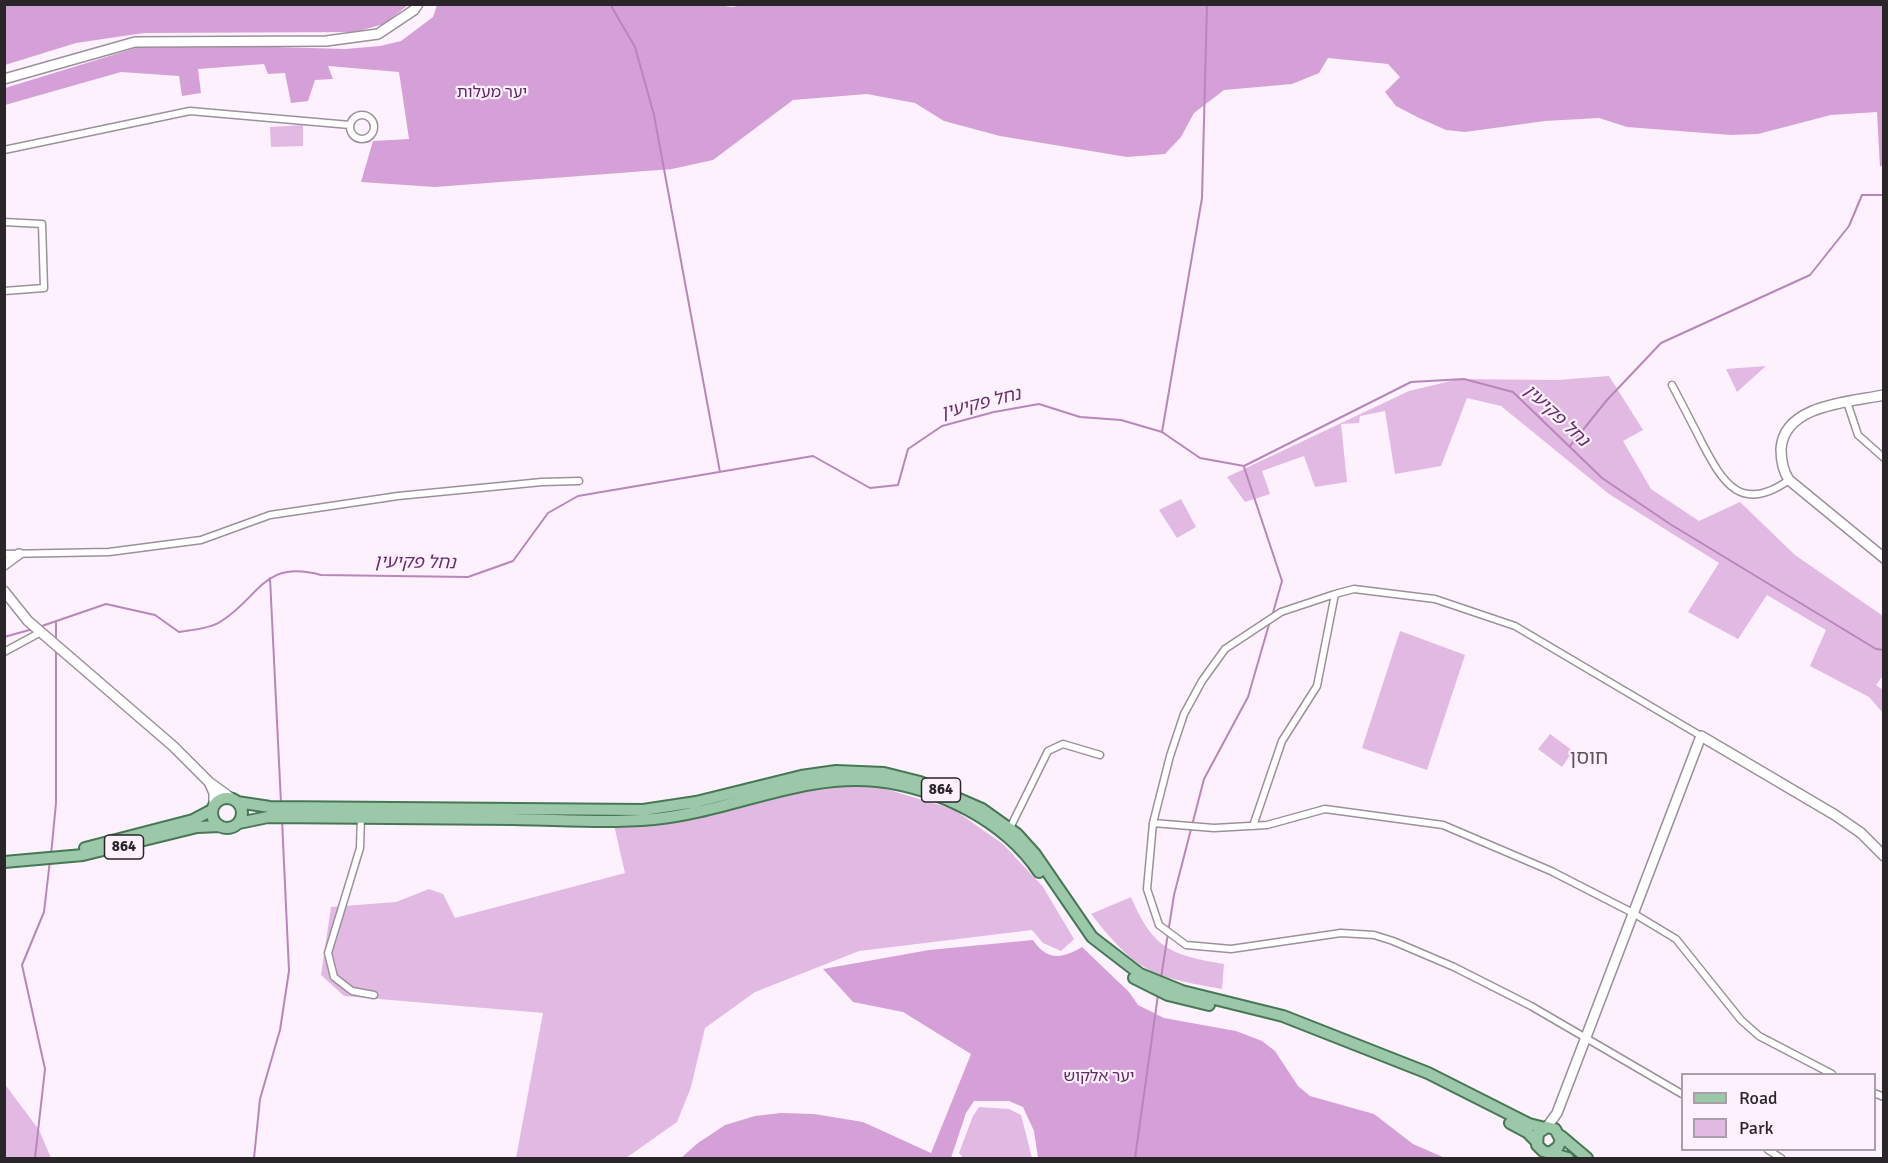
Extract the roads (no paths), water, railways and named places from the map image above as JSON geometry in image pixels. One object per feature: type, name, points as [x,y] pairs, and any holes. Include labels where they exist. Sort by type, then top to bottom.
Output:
[{"type":"main road","name":"864","points":[[234,800],[270,807],[643,810],[696,802],[801,776],[852,770],[884,773],[930,785],[982,810],[1010,828],[1035,854],[1092,937],[1140,974],[1182,992],[1283,1016],[1428,1073],[1530,1124],[1546,1127]]},
{"type":"main road","name":"864","points":[[239,823],[268,817],[635,820],[697,813],[824,782],[876,781],[913,788],[966,810],[1007,836],[1035,867],[1076,928],[1114,965],[1139,982],[1180,999],[1270,1018],[1401,1070],[1519,1127],[1536,1141]]},
{"type":"main road","points":[[221,799],[234,800],[243,813],[239,823],[230,828],[220,826],[213,820],[213,808],[221,799]]},
{"type":"main road","name":"864","points":[[26,862],[193,820],[213,808]]},
{"type":"main road","name":"864","points":[[4,862],[26,862],[83,855],[197,827],[220,826]]},
{"type":"main road","points":[[1568,1158],[1540,1148],[1536,1141],[1538,1133],[1546,1127],[1560,1134],[1587,1158]]},
{"type":"main road","points":[[1551,1152],[1561,1144],[1560,1134]]},
{"type":"street","points":[[4,79],[135,42],[326,41],[378,34],[414,10],[418,4]]},
{"type":"street","points":[[4,150],[190,111],[350,125]]},
{"type":"street","points":[[369,115],[375,130],[368,137],[359,139],[352,136],[350,125],[353,117],[369,115]]},
{"type":"street","points":[[4,222],[42,224],[44,288],[4,291]]},
{"type":"street","points":[[1672,385],[1718,472],[1730,486],[1739,491],[1759,494],[1777,489],[1789,480]]},
{"type":"street","points":[[1884,395],[1847,402],[1807,414],[1790,427],[1783,438],[1781,457],[1783,470],[1789,480],[1884,558]]},
{"type":"street","points":[[1847,402],[1858,435],[1884,458]]},
{"type":"street","points":[[4,554],[120,551],[201,540],[270,515],[398,496],[579,481]]},
{"type":"street","points":[[4,566],[19,554]]},
{"type":"street","points":[[1681,1094],[1585,1038],[1454,967],[1374,935],[1341,933],[1231,949],[1186,945],[1159,925],[1147,889],[1153,823],[1170,756],[1184,714],[1202,681],[1225,649],[1281,612],[1354,589],[1435,599],[1515,626],[1835,815],[1861,834],[1884,856]]},
{"type":"street","points":[[4,591],[21,613],[41,632],[172,746],[209,782],[234,800]]},
{"type":"street","points":[[1254,826],[1282,741],[1317,686],[1335,594]]},
{"type":"street","points":[[4,652],[41,632]]},
{"type":"street","points":[[1546,1127],[1557,1113],[1701,736]]},
{"type":"street","points":[[1010,828],[1048,751],[1063,744],[1100,756]]},
{"type":"street","points":[[209,782],[214,793],[213,808]]},
{"type":"street","points":[[347,808],[358,812],[362,818],[360,848],[328,953],[334,977],[352,991],[374,995]]},
{"type":"street","points":[[1153,823],[1214,828],[1267,825],[1325,809],[1443,825],[1551,871],[1633,913],[1676,939],[1741,1020],[1759,1036],[1830,1073]]},
{"type":"street","points":[[1557,1113],[1560,1134]]},
{"type":"waterway","points":[[610,4],[635,47],[654,115],[720,472]]},
{"type":"waterway","points":[[1162,432],[1202,198],[1207,4]]},
{"type":"waterway","points":[[1570,446],[1607,400],[1661,343],[1810,275],[1849,226],[1862,195],[1884,195]]},
{"type":"waterway","name":"נחל פקיעין","points":[[39,627],[106,604],[155,615],[179,632],[205,628],[220,622],[263,584],[286,572],[301,571],[321,575],[468,577],[513,561],[548,513],[578,496],[813,456],[870,488],[898,485],[908,449],[942,426],[994,412],[1039,404],[1080,417],[1121,420],[1162,432],[1200,458],[1244,466],[1411,382],[1464,379],[1513,392],[1602,478],[1670,524],[1876,649],[1884,650]]},
{"type":"waterway","points":[[1244,467],[1282,581],[1272,616]]},
{"type":"waterway","points":[[270,578],[281,803]]},
{"type":"waterway","points":[[1161,978],[1174,895],[1204,779],[1248,697],[1270,621]]},
{"type":"waterway","points":[[56,623],[56,642]]},
{"type":"waterway","name":"נחל פקיעין","points":[[4,637],[33,629]]},
{"type":"waterway","points":[[51,855],[56,803],[56,650]]},
{"type":"waterway","points":[[254,1158],[260,1099],[280,1030],[289,971],[282,820]]},
{"type":"waterway","points":[[35,1158],[45,1069],[22,965],[44,912],[50,860]]},
{"type":"waterway","points":[[1135,1158],[1158,995]]},
{"type":"district","name":"חוסן","points":[[1589,759]]},
{"type":"park label","name":"יער מעלות","points":[[492,93]]},
{"type":"park label","name":"יער אלקוש","points":[[1099,1077]]}]
